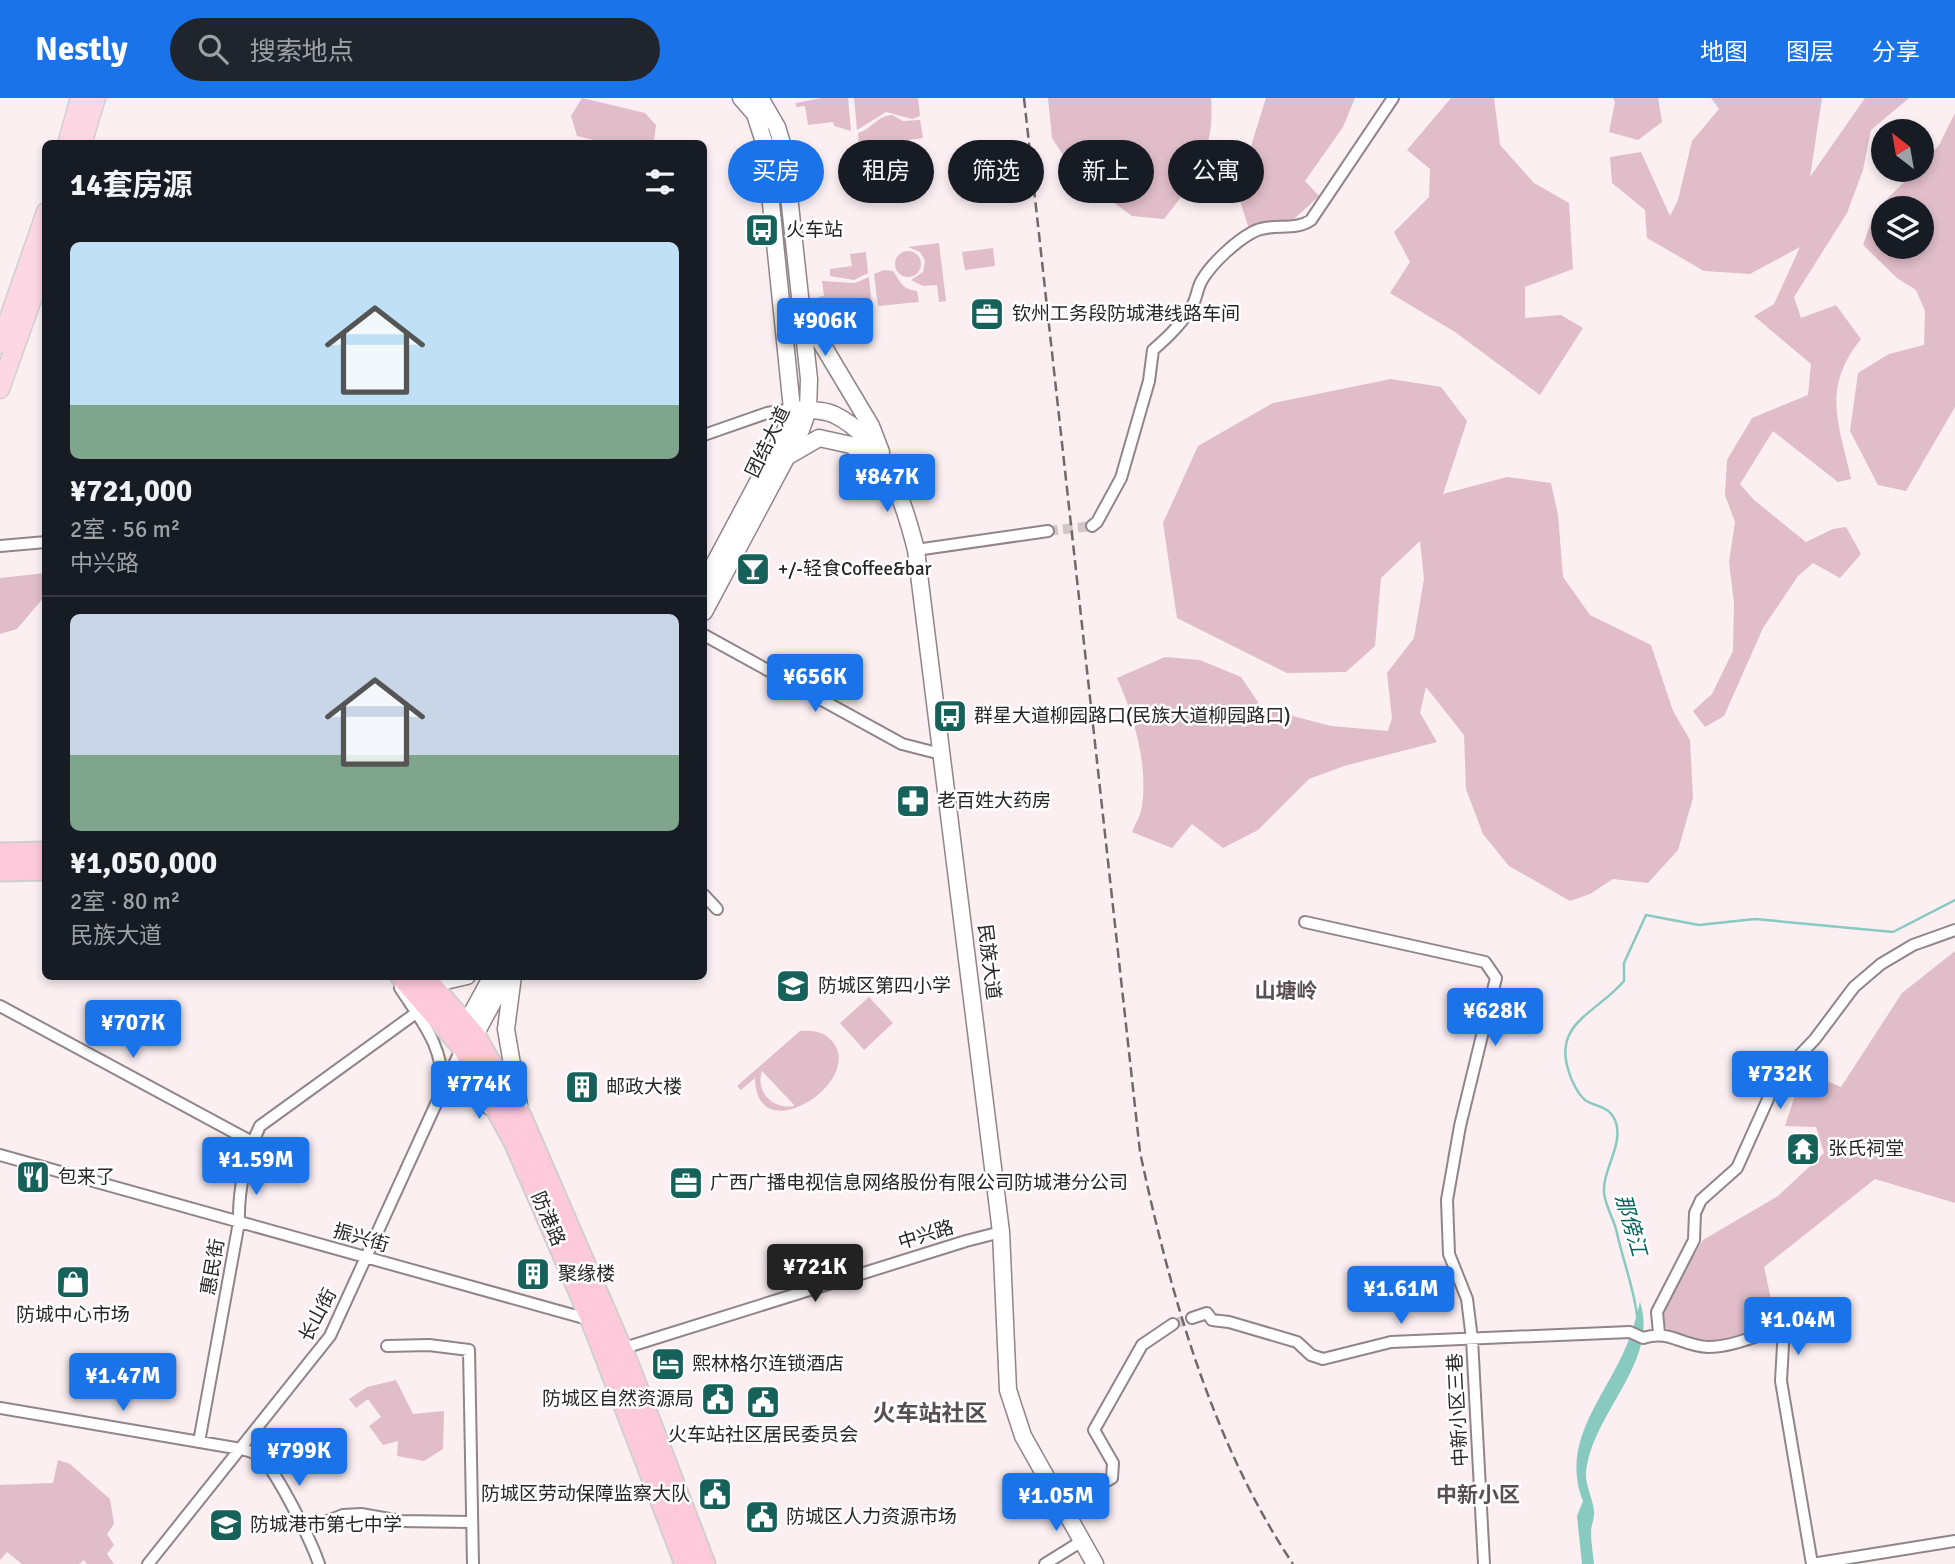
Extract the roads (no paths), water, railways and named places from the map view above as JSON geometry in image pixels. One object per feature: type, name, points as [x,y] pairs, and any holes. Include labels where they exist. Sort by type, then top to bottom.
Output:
[{"type":"highway","points":[[1,870],[42,854]]},
{"type":"highway","points":[[1,870],[42,870]]},
{"type":"highway","name":"防港路","points":[[405,980],[468,1036],[591,1320],[685,1564]]},
{"type":"highway","name":"防港路","points":[[426,980],[468,1036],[522,1118],[621,1349],[705,1564]]},
{"type":"main road","points":[[68,140],[80,98]]},
{"type":"main road","points":[[83,140],[96,98]]},
{"type":"main road","name":"团结大道","points":[[707,577],[785,431],[800,410],[763,132],[755,114],[740,98]]},
{"type":"main road","name":"团结大道","points":[[707,606],[786,458],[809,379],[784,150],[777,127],[760,98]]},
{"type":"main road","points":[[0,344],[42,223]]},
{"type":"main road","points":[[0,388],[42,271]]},
{"type":"main road","points":[[801,308],[837,374],[871,426],[886,468]]},
{"type":"main road","name":"民族大道","points":[[800,410],[836,415],[862,437],[886,468],[897,488],[916,550],[1001,1233],[1008,1390],[1023,1436],[1095,1564]]},
{"type":"main road","points":[[786,458],[820,438],[851,445],[886,468]]},
{"type":"main road","points":[[468,1036],[490,980]]},
{"type":"main road","points":[[468,1036],[504,980]]},
{"type":"main road","points":[[512,980],[506,1029],[522,1118]]},
{"type":"main road","points":[[1082,1541],[1084,1564]]},
{"type":"street","points":[[1092,526],[1097,522],[1121,478],[1149,381],[1153,350],[1168,337],[1192,306],[1202,280],[1221,258],[1254,231],[1278,226],[1303,226],[1311,220],[1393,98]]},
{"type":"street","points":[[707,435],[767,413],[800,410]]},
{"type":"street","points":[[916,550],[1048,531]]},
{"type":"street","points":[[0,546],[42,542]]},
{"type":"street","points":[[707,637],[902,744],[941,754]]},
{"type":"street","points":[[707,898],[717,909]]},
{"type":"street","name":"中新小区三巷","points":[[1304,922],[1485,962],[1496,978],[1460,1126],[1447,1200],[1449,1254],[1467,1299],[1472,1339],[1484,1564]]},
{"type":"street","points":[[1658,1333],[1657,1312],[1694,1240],[1696,1213],[1701,1200],[1737,1168],[1777,1079],[1815,1039],[1854,986],[1881,964],[1913,945],[1955,930]]},
{"type":"street","points":[[395,980],[433,1039],[443,1068],[442,1092],[464,1086],[485,1103],[514,1142]]},
{"type":"street","points":[[0,1006],[252,1142]]},
{"type":"street","name":"惠民街","points":[[199,1442],[239,1222],[238,1203],[252,1142],[260,1126],[416,1013]]},
{"type":"street","name":"长山街","points":[[148,1564],[322,1348],[468,1036]]},
{"type":"street","name":"振兴街","points":[[0,1155],[591,1320]]},
{"type":"street","name":"中兴路","points":[[621,1349],[966,1241],[1001,1233]]},
{"type":"street","points":[[1192,1318],[1208,1314],[1212,1320],[1229,1322],[1297,1342],[1311,1355],[1323,1359],[1391,1342],[1630,1332],[1643,1338],[1658,1333],[1690,1345],[1721,1346],[1784,1326],[1781,1381],[1812,1564],[1955,1541]]},
{"type":"street","points":[[1062,1507],[1112,1478],[1112,1463],[1094,1430],[1142,1345],[1173,1324]]},
{"type":"street","points":[[387,1346],[429,1345],[469,1350],[470,1522],[473,1564]]},
{"type":"street","points":[[0,1408],[241,1449],[258,1455],[270,1469],[305,1530],[318,1564]]},
{"type":"street","points":[[305,1530],[343,1515],[361,1514],[401,1521],[470,1522]]},
{"type":"street","points":[[1045,1564],[1082,1541]]},
{"type":"waterway","name":"那傍江","points":[[1637,1316],[1616,1228],[1604,1193],[1606,1175],[1617,1138],[1615,1120],[1609,1112],[1585,1100],[1580,1094],[1570,1075],[1565,1055],[1572,1030],[1624,981],[1624,963],[1646,915],[1699,925],[1755,919],[1893,932],[1955,900]]},
{"type":"tunnel","points":[[1048,531],[1092,526]]},
{"type":"tunnel","points":[[1173,1324],[1192,1318]]},
{"type":"railway","points":[[1024,98],[1140,1152],[1165,1259],[1197,1366],[1239,1468],[1264,1517],[1293,1564]]},
{"type":"place","name":"火车站","points":[[762,230]]},
{"type":"place","name":"钦州工务段防城港线路车间","points":[[987,314]]},
{"type":"place","name":"+/-轻食Coffee&bar","points":[[753,569]]},
{"type":"place","name":"群星大道柳园路口(民族大道柳园路口)","points":[[950,716]]},
{"type":"place","name":"老百姓大药房","points":[[913,801]]},
{"type":"place","name":"防城区第四小学","points":[[793,986]]},
{"type":"place","name":"邮政大楼","points":[[582,1087]]},
{"type":"place","name":"张氏祠堂","points":[[1803,1149]]},
{"type":"place","name":"包来了","points":[[33,1177]]},
{"type":"place","name":"广西广播电视信息网络股份有限公司防城港分公司","points":[[686,1183]]},
{"type":"place","name":"聚缘楼","points":[[533,1274]]},
{"type":"place","name":"防城中心市场","points":[[73,1282]]},
{"type":"place","name":"熙林格尔连锁酒店","points":[[668,1364]]},
{"type":"place","name":"防城区自然资源局","points":[[718,1399]]},
{"type":"place","name":"火车站社区居民委员会","points":[[763,1402]]},
{"type":"place","name":"防城区劳动保障监察大队","points":[[715,1494]]},
{"type":"place","name":"防城区人力资源市场","points":[[762,1517]]},
{"type":"place","name":"防城港市第七中学","points":[[226,1525]]},
{"type":"district","name":"山塘岭","points":[[1286,991]]},
{"type":"district","name":"火车站社区","points":[[930,1413]]},
{"type":"district","name":"中新小区","points":[[1478,1495]]}]
